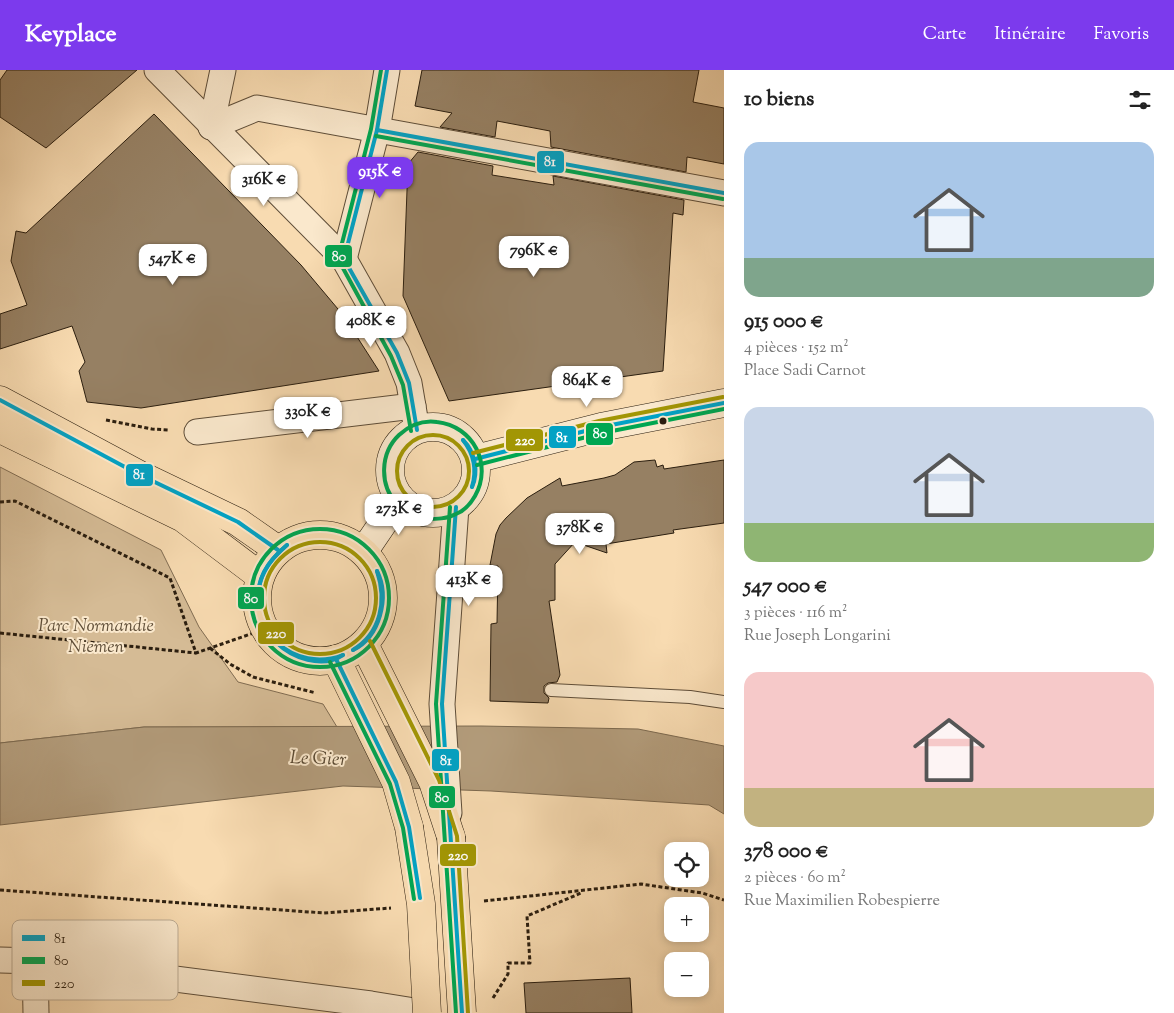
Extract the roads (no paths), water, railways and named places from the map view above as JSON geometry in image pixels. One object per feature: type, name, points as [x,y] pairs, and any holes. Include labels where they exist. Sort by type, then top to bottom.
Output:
[{"type":"main road","points":[[0,400],[138,474],[238,522],[278,550]]},
{"type":"main road","points":[[475,459],[601,427],[724,404]]},
{"type":"main road","points":[[415,418],[435,428],[453,432],[466,444],[475,459],[476,473],[473,486],[466,498],[456,507],[442,512],[426,513],[412,508],[400,498],[392,484],[390,467],[394,452],[415,418]]},
{"type":"main road","points":[[0,429],[183,518],[260,576]]},
{"type":"main road","points":[[364,551],[400,498]]},
{"type":"main road","points":[[321,534],[344,539],[364,551],[379,573],[384,598],[379,622],[364,644],[336,659],[316,661],[296,656],[279,645],[266,629],[259,612],[257,594],[260,576],[278,550],[298,538],[321,534]]},
{"type":"main road","points":[[364,644],[382,684],[394,702],[433,782],[450,837],[462,1013]]},
{"type":"main road","points":[[336,659],[396,782],[409,827],[421,904],[428,1013]]},
{"type":"street","points":[[156,70],[344,259],[397,353],[409,382],[415,418],[197,432]]},
{"type":"street","points":[[211,127],[223,70]]},
{"type":"street","points":[[344,259],[377,130],[387,70]]},
{"type":"street","points":[[211,127],[257,108],[724,194]]},
{"type":"street","points":[[450,837],[442,704],[456,507]]},
{"type":"street","points":[[178,980],[428,1013]]},
{"type":"street","points":[[36,1000],[36,1013]]},
{"type":"lane","points":[[551,690],[690,697],[724,702]]},
{"type":"water","name":"Le Gier","points":[[481,726],[638,729],[724,746],[724,814],[709,805],[491,791],[343,786],[0,825],[0,743],[144,727]]},
{"type":"park label","name":"Parc Normandie Niemen","points":[[96,635]]}]
